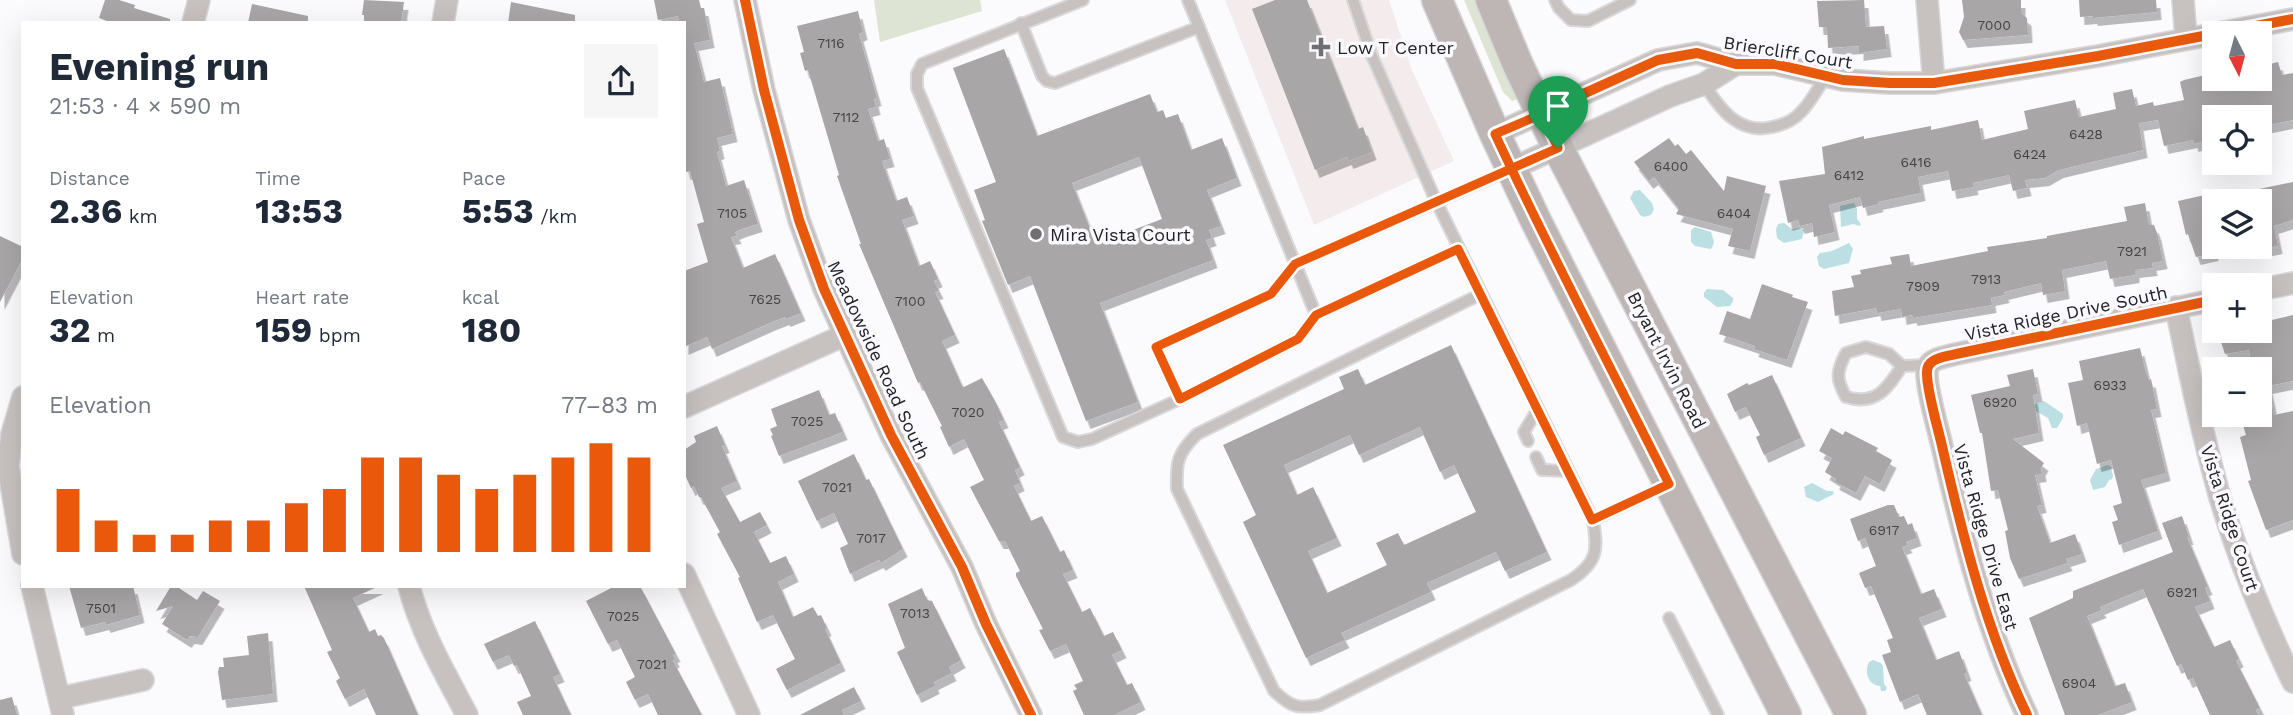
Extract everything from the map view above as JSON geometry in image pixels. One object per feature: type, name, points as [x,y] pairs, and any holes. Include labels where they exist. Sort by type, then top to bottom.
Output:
[{"type":"main road","points":[[1437,0],[1511,169],[1781,713]]},
{"type":"main road","name":"Bryant Irvin Road","points":[[1492,0],[1558,148],[1851,715]]},
{"type":"street","points":[[194,21],[199,0]]},
{"type":"street","points":[[443,21],[447,0]]},
{"type":"street","name":"Meadowside Road South","points":[[745,0],[764,90],[799,220],[824,289],[891,435],[962,567],[986,624],[1031,715]]},
{"type":"street","points":[[1927,0],[1934,83]]},
{"type":"street","points":[[2183,0],[2186,38]]},
{"type":"street","name":"Briercliff Court","points":[[1495,134],[1658,60],[1697,53],[1736,64],[1775,64],[1843,80],[1934,83],[2098,56],[2293,19]]},
{"type":"street","name":"Briercliff Court","points":[[1511,169],[1657,102],[1704,84],[1736,64]]},
{"type":"street","points":[[1642,69],[1657,102]]},
{"type":"street","points":[[2272,287],[2293,283]]},
{"type":"street","name":"Vista Ridge Drive South","points":[[1929,365],[1935,360],[1956,354],[2202,302]]},
{"type":"street","name":"Vista Ridge Court","points":[[2176,307],[2201,424],[2220,496],[2266,625],[2293,682]]},
{"type":"street","points":[[686,406],[845,335]]},
{"type":"street","name":"Vista Ridge Drive East","points":[[1929,365],[1927,372],[1937,421],[1973,569],[1991,625],[2026,715]]},
{"type":"street","points":[[21,404],[12,434],[8,466],[21,542]]},
{"type":"street","points":[[686,578],[749,715]]},
{"type":"street","points":[[32,588],[61,706],[142,680]]},
{"type":"street","points":[[410,588],[426,637],[467,715]]},
{"type":"lane","points":[[1083,0],[922,64],[917,74],[917,88],[1063,437],[1078,442],[1092,439],[1180,399],[1298,339],[1316,315],[1458,249]]},
{"type":"lane","points":[[1188,0],[1316,315]]},
{"type":"lane","points":[[1353,0],[1372,56],[1458,249],[1481,294],[1538,409],[1592,520],[1596,539],[1595,554],[1587,570],[1571,580],[1320,705],[1303,708],[1287,704],[1273,691],[1177,489],[1176,466],[1182,449],[1196,434],[1481,294]]},
{"type":"lane","points":[[1555,0],[1571,20],[1588,21],[1630,0]]},
{"type":"lane","points":[[1021,23],[1042,76],[1055,83],[1199,27]]},
{"type":"lane","points":[[1704,84],[1722,110],[1736,122],[1751,129],[1765,129],[1790,121],[1800,113],[1826,76]]},
{"type":"lane","points":[[1180,399],[1156,347],[1271,294],[1295,264],[1511,169]]},
{"type":"lane","points":[[1902,366],[1891,383],[1877,396],[1862,401],[1846,397],[1838,382],[1840,365],[1846,353],[1866,347],[1889,354],[1902,366],[1929,365]]},
{"type":"lane","points":[[1528,441],[1524,432],[1538,409]]},
{"type":"lane","points":[[1536,457],[1542,470],[1568,471]]},
{"type":"lane","points":[[1592,520],[1669,484]]},
{"type":"lane","points":[[1669,618],[1714,714]]},
{"type":"shaded area","points":[[1225,0],[1389,0],[1412,70],[1454,161],[1314,225]]},
{"type":"green space","points":[[874,0],[980,0],[982,11],[880,42]]},
{"type":"green space","points":[[1464,0],[1480,0],[1514,78],[1518,99],[1512,101],[1503,92]]},
{"type":"water","points":[[1640,190],[1652,203],[1654,209],[1651,215],[1640,215],[1630,198],[1634,191]]},
{"type":"water","points":[[1854,203],[1860,226],[1853,224],[1841,227],[1840,206]]},
{"type":"water","points":[[1784,223],[1792,229],[1804,230],[1802,239],[1784,243],[1777,238],[1778,224]]},
{"type":"water","points":[[1695,227],[1711,232],[1714,242],[1712,248],[1695,246],[1691,242],[1691,230]]},
{"type":"water","points":[[1849,243],[1853,249],[1849,263],[1824,269],[1819,266],[1817,257],[1820,253]]},
{"type":"water","points":[[1707,289],[1723,290],[1733,301],[1730,306],[1717,307],[1704,297]]},
{"type":"water","points":[[2044,401],[2063,414],[2057,428],[2052,428],[2048,418],[2032,409],[2033,405]]},
{"type":"water","points":[[2108,465],[2111,467],[2112,479],[2105,487],[2093,490],[2090,480],[2096,469]]},
{"type":"water","points":[[1812,483],[1827,491],[1833,491],[1834,494],[1818,502],[1806,497],[1804,487]]},
{"type":"water","points":[[1873,660],[1883,666],[1884,684],[1887,688],[1885,691],[1881,691],[1880,686],[1868,677],[1869,662]]},
{"type":"building","points":[[105,0],[119,0],[170,21],[107,21],[99,18]]},
{"type":"building","points":[[364,0],[404,2],[401,21],[364,21]]},
{"type":"building","points":[[654,0],[699,0],[701,8],[704,8],[710,40],[694,43],[704,82],[720,78],[733,134],[717,138],[720,151],[717,152],[726,186],[744,180],[758,224],[735,232],[737,236],[731,237],[743,268],[775,254],[801,313],[772,322],[712,349],[707,337],[686,346],[686,270],[708,262],[697,224],[704,222],[690,171],[686,172],[686,21],[679,21],[678,16],[658,20]]},
{"type":"building","points":[[1275,0],[1307,0],[1358,129],[1363,127],[1372,152],[1349,161],[1347,157],[1315,170],[1252,9]]},
{"type":"building","points":[[1864,0],[1866,27],[1884,26],[1887,49],[1859,53],[1859,46],[1828,48],[1827,27],[1819,27],[1817,1]]},
{"type":"building","points":[[1962,0],[2021,0],[2021,13],[2027,18],[2028,35],[1963,40],[1959,32],[1964,17]]},
{"type":"building","points":[[2079,0],[2156,0],[2157,12],[2080,17]]},
{"type":"building","points":[[511,2],[575,15],[575,21],[508,21]]},
{"type":"building","points":[[252,4],[308,16],[308,21],[248,21]]},
{"type":"building","points":[[858,11],[863,32],[859,34],[877,98],[874,99],[876,107],[868,109],[878,141],[884,139],[890,159],[882,161],[896,201],[907,197],[914,216],[902,220],[919,266],[930,261],[938,279],[934,281],[939,291],[935,292],[955,335],[942,341],[962,386],[982,378],[1004,420],[999,422],[1020,467],[1015,470],[1020,483],[1014,486],[1031,521],[1042,516],[1060,552],[1064,550],[1073,570],[1063,574],[1082,612],[1090,608],[1104,636],[1113,632],[1122,650],[1112,655],[1127,685],[1132,683],[1141,702],[1114,715],[1084,715],[1073,691],[1077,689],[1074,685],[1083,681],[1066,644],[1050,651],[1039,630],[1043,629],[1016,576],[1020,571],[1005,541],[999,541],[970,487],[984,480],[964,439],[949,447],[940,427],[942,426],[920,382],[918,383],[859,244],[808,70],[805,71],[800,53],[804,52],[797,26]]},
{"type":"building","name":"Mira Vista Court","points":[[1004,49],[1037,136],[1150,94],[1157,112],[1163,110],[1166,118],[1178,114],[1191,150],[1222,138],[1237,178],[1207,190],[1221,226],[1209,230],[1212,238],[1206,240],[1213,260],[1100,303],[1138,402],[1086,421],[1030,276],[1008,285],[982,221],[985,220],[974,190],[996,182],[953,68]],"holes":[[[1139,157],[1162,219],[1096,244],[1072,183]]]},
{"type":"building","points":[[2278,62],[2282,75],[2293,73],[2293,120],[2272,124],[2272,105],[2202,105],[2202,142],[2194,144],[2193,140],[2164,146],[2158,120],[2139,123],[2143,150],[2059,170],[2045,178],[2025,180],[2027,188],[2013,191],[2009,175],[1952,191],[1948,171],[1918,177],[1921,193],[1863,208],[1860,197],[1829,205],[1835,232],[1814,237],[1812,223],[1800,226],[1798,220],[1788,223],[1779,181],[1825,174],[1822,147],[1864,136],[1864,139],[1931,126],[1931,130],[1978,120],[1982,140],[2028,129],[2024,111],[2075,100],[2079,117],[2116,109],[2113,93],[2132,89],[2136,106],[2153,102],[2154,106],[2184,100],[2180,82],[2202,76],[2202,91],[2272,91],[2272,64]]},
{"type":"building","points":[[1669,138],[1686,154],[1691,150],[1724,191],[1727,176],[1766,186],[1750,251],[1728,246],[1733,229],[1676,214],[1679,209],[1654,177],[1649,181],[1634,162]]},
{"type":"building","points":[[2293,182],[2293,220],[2274,226],[2278,246],[2272,247],[2272,189],[2259,189]]},
{"type":"building","points":[[2202,196],[2202,256],[2196,257],[2188,234],[2186,235],[2178,201]]},
{"type":"building","points":[[2145,203],[2149,225],[2154,225],[2163,261],[2152,263],[2153,268],[2135,270],[2135,275],[2110,279],[2106,261],[2062,270],[2065,291],[2043,295],[2041,283],[2004,292],[2005,295],[1991,298],[1992,305],[1913,318],[1912,315],[1902,317],[1901,309],[1877,313],[1876,308],[1835,316],[1832,291],[1854,287],[1851,276],[1861,274],[1860,270],[1892,264],[1890,257],[1909,254],[1911,266],[1988,251],[1987,247],[2047,238],[2127,221],[2124,207]]},
{"type":"building","points":[[0,236],[21,246],[21,262],[0,302]]},
{"type":"building","points":[[1762,284],[1808,302],[1787,360],[1719,334],[1727,311],[1750,319]]},
{"type":"building","points":[[2293,315],[2293,381],[2272,385],[2272,357],[2250,357],[2249,350],[2225,354],[2221,343],[2272,343],[2272,320]]},
{"type":"building","points":[[1451,345],[1547,552],[1505,571],[1496,552],[1427,583],[1431,592],[1341,633],[1345,640],[1306,658],[1243,522],[1256,515],[1223,445],[1344,389],[1339,377],[1358,369],[1365,385]],"holes":[[[1420,427],[1440,472],[1454,465],[1476,512],[1404,545],[1398,533],[1376,543],[1387,565],[1327,593],[1308,551],[1337,538],[1313,487],[1297,495],[1284,465],[1350,435],[1359,455]]]},
{"type":"building","points":[[2140,348],[2146,373],[2149,380],[2151,379],[2157,409],[2151,410],[2166,473],[2141,480],[2158,531],[2119,545],[2112,522],[2118,520],[2113,506],[2122,503],[2111,460],[2097,464],[2087,423],[2077,426],[2068,383],[2083,380],[2079,361]]},
{"type":"building","points":[[2033,369],[2038,394],[2033,395],[2039,433],[2013,439],[2044,463],[2042,474],[2035,475],[2042,505],[2037,506],[2050,543],[2075,534],[2082,554],[2066,559],[2068,563],[2019,579],[2010,558],[2005,531],[2008,530],[1998,490],[1991,491],[1982,433],[1971,395],[2010,386],[2007,375]]},
{"type":"building","points":[[1772,375],[1801,438],[1764,455],[1756,437],[1760,435],[1746,407],[1735,412],[1727,394],[1747,383],[1749,385]]},
{"type":"building","points":[[819,390],[829,415],[835,413],[843,432],[779,456],[771,436],[773,435],[770,429],[777,426],[771,409]]},
{"type":"building","points":[[2272,405],[2274,415],[2293,411],[2293,520],[2266,530],[2248,481],[2251,480],[2240,437],[2246,435],[2244,427],[2272,427]]},
{"type":"building","points":[[717,426],[725,445],[722,446],[737,481],[721,488],[740,522],[760,512],[767,525],[754,532],[770,563],[786,556],[794,574],[778,582],[793,617],[813,607],[818,616],[821,615],[841,663],[787,690],[776,669],[795,659],[773,615],[757,622],[738,578],[740,577],[717,534],[720,532],[701,497],[694,486],[691,488],[686,477],[686,449],[696,442],[694,436]]},
{"type":"building","points":[[1831,428],[1843,435],[1845,431],[1878,448],[1876,451],[1892,460],[1880,484],[1865,476],[1856,493],[1835,482],[1836,479],[1825,472],[1832,458],[1819,451]]},
{"type":"building","points":[[854,454],[903,549],[881,563],[879,560],[850,574],[840,548],[848,544],[834,513],[817,521],[798,481]]},
{"type":"building","points":[[1894,505],[1899,517],[1904,516],[1908,525],[1912,523],[1917,538],[1906,542],[1908,545],[1902,547],[1921,594],[1934,589],[1942,609],[1919,618],[1936,660],[1959,651],[1967,673],[1964,674],[1982,715],[1927,715],[1918,694],[1900,702],[1882,655],[1891,652],[1887,640],[1893,638],[1871,586],[1865,588],[1859,573],[1876,566],[1865,538],[1858,541],[1850,519]]},
{"type":"building","points":[[2182,516],[2187,537],[2208,587],[2205,588],[2210,601],[2195,607],[2214,647],[2230,640],[2239,659],[2236,661],[2260,708],[2256,710],[2258,715],[2210,715],[2193,678],[2188,680],[2181,664],[2177,666],[2143,589],[2100,607],[2102,610],[2087,616],[2115,686],[2125,683],[2132,702],[2098,715],[2065,715],[2029,618],[2073,598],[2073,591],[2173,552],[2162,523]]},
{"type":"building","points":[[70,588],[133,588],[140,615],[106,625],[105,622],[81,628]]},
{"type":"building","points":[[170,588],[179,588],[197,600],[203,591],[220,601],[198,637],[190,636],[187,640],[162,624],[173,606],[156,611]]},
{"type":"building","points":[[305,588],[375,588],[353,598],[369,632],[375,629],[378,636],[384,638],[418,715],[376,715],[364,689],[345,699],[336,681],[340,678],[327,652],[332,650]]},
{"type":"building","points":[[611,588],[641,588],[676,654],[673,655],[673,661],[702,715],[658,715],[648,694],[635,700],[626,682],[635,677],[617,640],[608,644],[586,601]]},
{"type":"building","points":[[922,588],[927,600],[932,601],[961,660],[949,667],[952,673],[917,695],[897,652],[905,648],[888,604]]},
{"type":"building","points":[[535,621],[560,674],[553,677],[571,715],[523,715],[517,702],[531,696],[517,665],[514,666],[509,655],[493,662],[484,644]]},
{"type":"building","points":[[268,633],[273,694],[222,700],[218,672],[219,667],[224,667],[223,658],[249,655],[247,636]]},
{"type":"building","points":[[854,687],[861,701],[842,710],[844,715],[800,715]]},
{"type":"building","points":[[12,697],[17,715],[0,715],[0,700]]},
{"type":"cycle path","points":[[745,0],[764,90],[799,220],[824,289],[891,435],[962,567],[986,624],[1031,715]]},
{"type":"cycle path","points":[[1495,134],[1658,60],[1697,53],[1736,64],[1775,64],[1843,80],[1934,83],[2098,56],[2293,19]]},
{"type":"cycle path","points":[[2027,715],[1999,650],[1977,583],[1933,408],[1927,379],[1928,367],[1933,361],[1947,356],[2202,303]]},
{"type":"place","name":"Low T Center","points":[[1321,47]]},
{"type":"place","name":"Mira Vista Court","points":[[1036,234]]},
{"type":"route","points":[[1558,148],[1511,169],[1436,201],[1295,264],[1271,294],[1156,347],[1180,399],[1298,339],[1316,315],[1458,249],[1592,520],[1669,484],[1536,221],[1511,169],[1495,134],[1542,114],[1558,148]]}]
